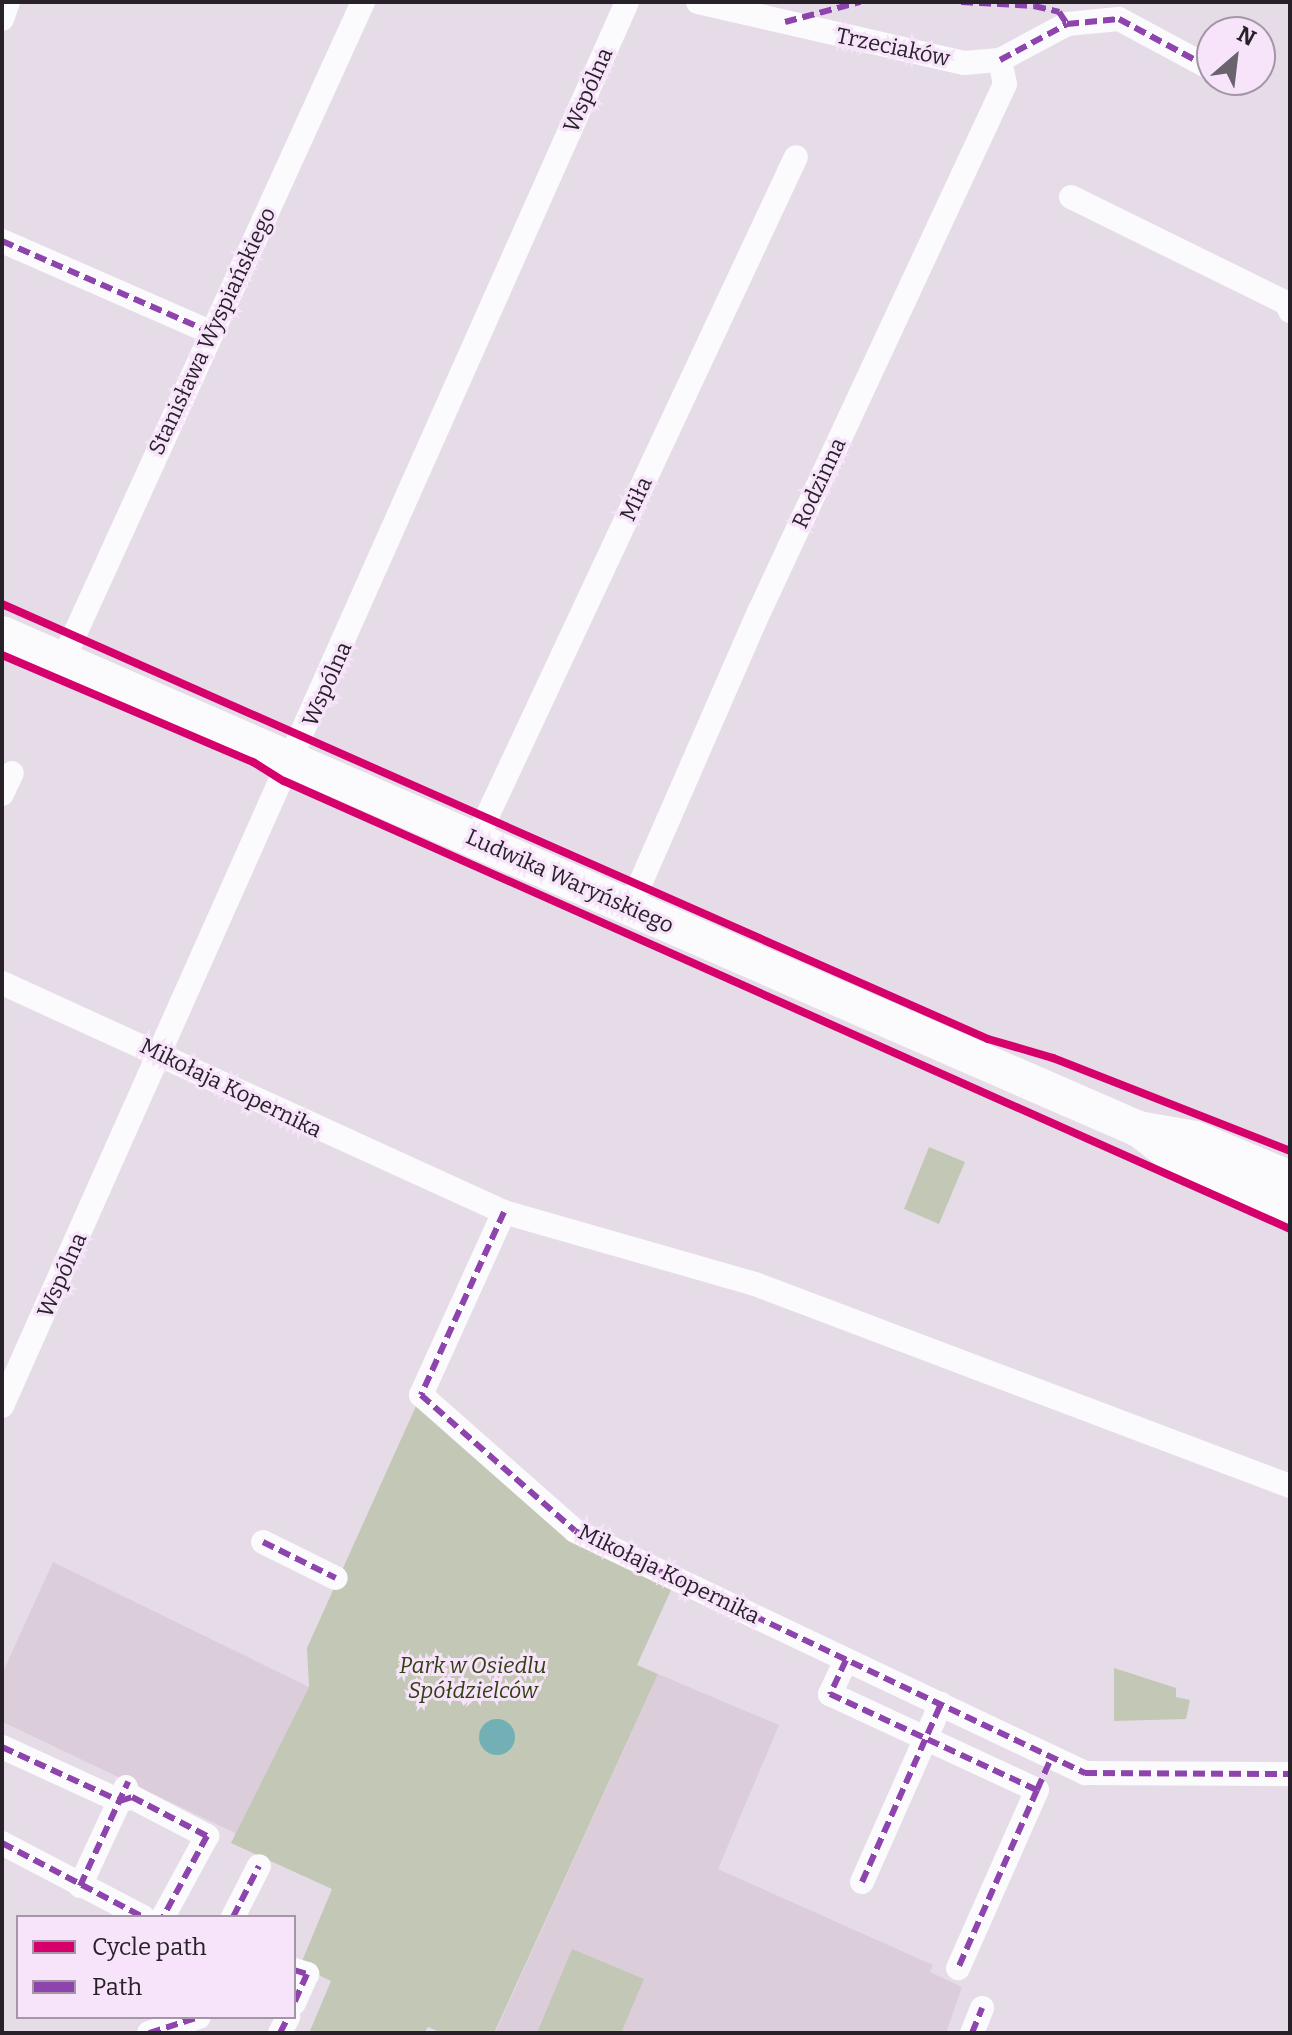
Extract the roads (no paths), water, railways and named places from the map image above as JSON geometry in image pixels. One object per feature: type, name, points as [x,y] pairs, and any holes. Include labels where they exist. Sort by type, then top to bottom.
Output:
[{"type":"main road","name":"Ludwika Waryńskiego","points":[[2,634],[1138,1129],[1195,1139],[1290,1179]]},
{"type":"main road","name":"Ludwika Waryńskiego","points":[[1138,1129],[1184,1164],[1290,1212]]},
{"type":"street","points":[[2,19],[8,2]]},
{"type":"street","name":"Stanisława Wyspiańskiego","points":[[63,660],[363,2]]},
{"type":"street","name":"Wspólna","points":[[2,1406],[293,761],[627,2]]},
{"type":"street","name":"Trzeciaków","points":[[698,2],[964,63],[1000,60],[1067,24],[1119,19],[1196,60]]},
{"type":"street","name":"Rodzinna","points":[[630,907],[760,610],[1005,84],[1000,60]]},
{"type":"street","name":"Miła","points":[[476,840],[796,157]]},
{"type":"street","points":[[1071,197],[1286,303],[1290,311]]},
{"type":"street","points":[[2,241],[210,332]]},
{"type":"street","name":"Mikołaja Kopernika","points":[[2,983],[504,1212],[755,1284],[1290,1486]]},
{"type":"street","name":"Mikołaja Kopernika","points":[[504,1212],[421,1395],[575,1531],[1085,1773],[1290,1774]]},
{"type":"street","points":[[263,1542],[336,1578]]},
{"type":"street","points":[[846,1660],[830,1694],[1037,1790]]},
{"type":"street","points":[[862,1882],[941,1704]]},
{"type":"street","points":[[2,1747],[124,1791],[207,1836],[164,1915]]},
{"type":"street","points":[[958,1968],[1052,1756]]},
{"type":"street","points":[[80,1886],[124,1791]]},
{"type":"street","points":[[2,1843],[139,1915]]},
{"type":"street","points":[[234,1915],[259,1866]]},
{"type":"street","points":[[296,1971],[307,1974],[296,1999]]},
{"type":"street","points":[[972,2033],[982,2008]]},
{"type":"street","points":[[149,2033],[193,2019]]},
{"type":"water","points":[[497,1719],[510,1724],[515,1737],[510,1750],[497,1755],[484,1750],[479,1737],[484,1724]]},
{"type":"park label","name":"Park w Osiedlu Spółdzielców","points":[[473,1678]]}]
